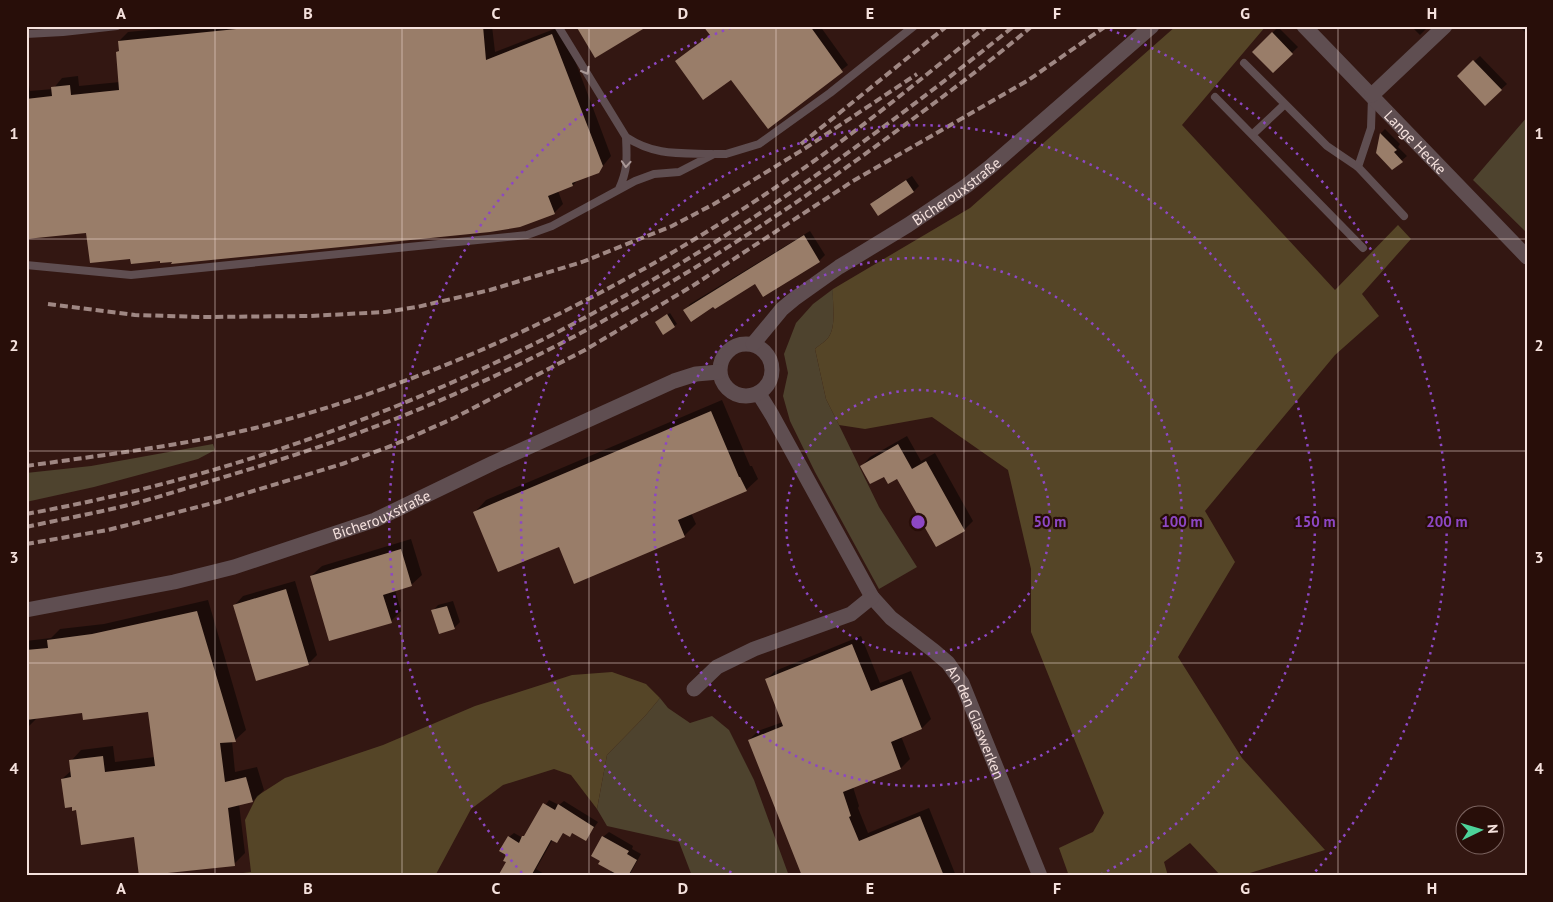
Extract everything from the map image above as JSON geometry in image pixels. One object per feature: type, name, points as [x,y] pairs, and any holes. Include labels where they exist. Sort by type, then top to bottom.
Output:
[{"type":"street","name":"Bicherouxstraße","points":[[753,344],[782,309],[794,299],[937,206],[990,166],[1152,26]]},
{"type":"street","name":"Lange Hecke","points":[[1304,26],[1527,257]]},
{"type":"street","points":[[1372,95],[1445,26]]},
{"type":"street","points":[[740,344],[753,344],[764,350],[771,361],[773,374],[768,386],[759,394],[746,397],[733,394],[723,385],[719,372],[721,360],[728,349],[740,344]]},
{"type":"street","name":"Bicherouxstraße","points":[[26,610],[174,582],[234,567],[376,520],[493,463],[674,382],[696,374],[719,372]]},
{"type":"street","name":"An den Glaswerken","points":[[759,394],[872,598],[891,618],[934,650],[948,663],[962,683],[1040,876]]},
{"type":"street","points":[[694,689],[717,667],[754,649],[851,614],[872,598]]},
{"type":"lane","points":[[31,31],[63,32],[117,26]]},
{"type":"lane","points":[[559,28],[626,137],[639,146],[663,153],[726,154],[759,144],[830,93],[914,26]]},
{"type":"lane","points":[[1244,62],[1327,146],[1358,167],[1404,216]]},
{"type":"lane","points":[[1358,167],[1371,128],[1372,95]]},
{"type":"lane","points":[[1215,97],[1363,248]]},
{"type":"lane","points":[[1253,134],[1285,104]]},
{"type":"lane","points":[[618,189],[626,174],[626,137]]},
{"type":"lane","points":[[26,265],[131,275],[527,235],[552,226],[618,189],[654,174],[679,172],[714,154]]},
{"type":"shaded area","points":[[1176,26],[1266,26],[1182,125],[1335,290],[1398,225],[1411,239],[1362,294],[1379,316],[1335,355],[1205,511],[1235,562],[1178,657],[1242,758],[1325,850],[1240,876],[1221,876],[1190,843],[1164,862],[1168,876],[1069,876],[1059,848],[1093,832],[1104,813],[1031,632],[1031,569],[1008,470],[932,417],[865,429],[839,425],[826,399],[815,349],[831,333],[833,289],[970,208]]},
{"type":"shaded area","points":[[1527,117],[1527,233],[1473,180]]},
{"type":"shaded area","points":[[833,289],[831,333],[815,349],[826,399],[879,507],[917,567],[879,589],[815,472],[790,421],[783,396],[788,373],[784,354],[796,323],[813,304]]},
{"type":"shaded area","points":[[213,444],[215,450],[198,459],[94,487],[26,502],[26,473],[91,466]]},
{"type":"shaded area","points":[[612,672],[646,684],[660,698],[607,755],[597,809],[571,775],[554,769],[503,785],[471,809],[435,876],[219,876],[251,872],[245,820],[257,796],[285,778],[383,745],[475,706],[572,675]]},
{"type":"shaded area","points":[[660,698],[668,708],[690,723],[712,716],[729,730],[754,780],[789,876],[692,876],[679,842],[607,826],[597,809],[607,755]]},
{"type":"building","points":[[266,26],[483,26],[486,60],[552,34],[603,166],[599,173],[572,183],[573,186],[548,196],[555,214],[520,227],[490,232],[171,264],[172,262],[160,263],[160,261],[131,264],[130,259],[90,263],[86,233],[26,239],[26,99],[52,96],[51,87],[70,85],[71,95],[119,90],[116,52],[119,51],[118,41]]},
{"type":"building","points":[[576,26],[648,26],[595,58]]},
{"type":"building","points":[[703,26],[810,26],[843,72],[768,129],[731,80],[703,100],[675,61],[710,35]]},
{"type":"building","points":[[1272,32],[1293,54],[1273,73],[1252,52]]},
{"type":"building","points":[[1473,60],[1502,90],[1485,106],[1457,76]]},
{"type":"building","points":[[1380,133],[1397,150],[1394,152],[1403,162],[1392,170],[1376,153]]},
{"type":"building","points":[[906,180],[914,192],[878,216],[870,204]]},
{"type":"building","points":[[804,235],[820,262],[763,297],[755,284],[715,309],[713,307],[691,322],[683,310]]},
{"type":"building","points":[[667,314],[675,327],[663,335],[655,322]]},
{"type":"building","points":[[711,411],[739,477],[747,491],[678,520],[685,537],[574,584],[559,547],[498,572],[473,512]]},
{"type":"building","points":[[898,444],[912,469],[926,461],[965,531],[936,547],[897,479],[888,484],[884,477],[870,484],[860,466]]},
{"type":"building","points":[[401,549],[412,586],[383,595],[392,623],[329,641],[310,576]]},
{"type":"building","points":[[286,589],[309,665],[256,681],[233,605]]},
{"type":"building","points":[[447,606],[455,629],[439,634],[431,610]]},
{"type":"building","points":[[197,611],[236,742],[220,743],[225,782],[246,777],[253,802],[228,808],[235,866],[139,876],[134,837],[81,845],[76,810],[72,811],[72,807],[65,808],[61,779],[71,777],[69,760],[103,756],[105,772],[155,766],[148,712],[83,720],[82,713],[26,720],[26,650],[48,648],[47,640],[92,634]]},
{"type":"building","points":[[852,644],[871,691],[902,679],[922,729],[891,742],[901,769],[843,792],[851,816],[849,817],[859,841],[920,816],[944,876],[802,876],[748,740],[783,726],[765,679]]},
{"type":"building","points":[[543,803],[555,810],[558,804],[594,827],[586,841],[572,833],[570,837],[563,833],[557,843],[551,840],[531,876],[498,876],[506,862],[503,861],[506,855],[499,851],[508,836],[519,843]]},
{"type":"building","points":[[602,836],[629,851],[627,854],[637,860],[628,876],[620,876],[598,864],[600,861],[591,856]]},
{"type":"railway","points":[[801,144],[947,26]]},
{"type":"railway","points":[[26,466],[170,445],[255,428],[331,406],[406,381],[479,351],[551,318],[621,282],[690,242],[756,200],[821,156],[987,26]]},
{"type":"railway","points":[[26,514],[188,477],[268,453],[347,426],[424,395],[500,360],[574,323],[647,283],[743,224],[881,129],[1014,26]]},
{"type":"railway","points":[[26,527],[141,502],[285,458],[366,430],[435,403],[503,372],[634,304],[761,226],[883,141],[977,71],[1032,26]]},
{"type":"railway","points":[[26,544],[108,530],[217,502],[342,464],[391,446],[454,418],[585,350],[694,285],[853,181],[1027,81],[1106,26]]},
{"type":"railway","points":[[48,304],[135,315],[202,317],[310,316],[385,312],[417,307],[490,290],[582,262],[672,226],[714,204],[804,149],[917,74]]}]
